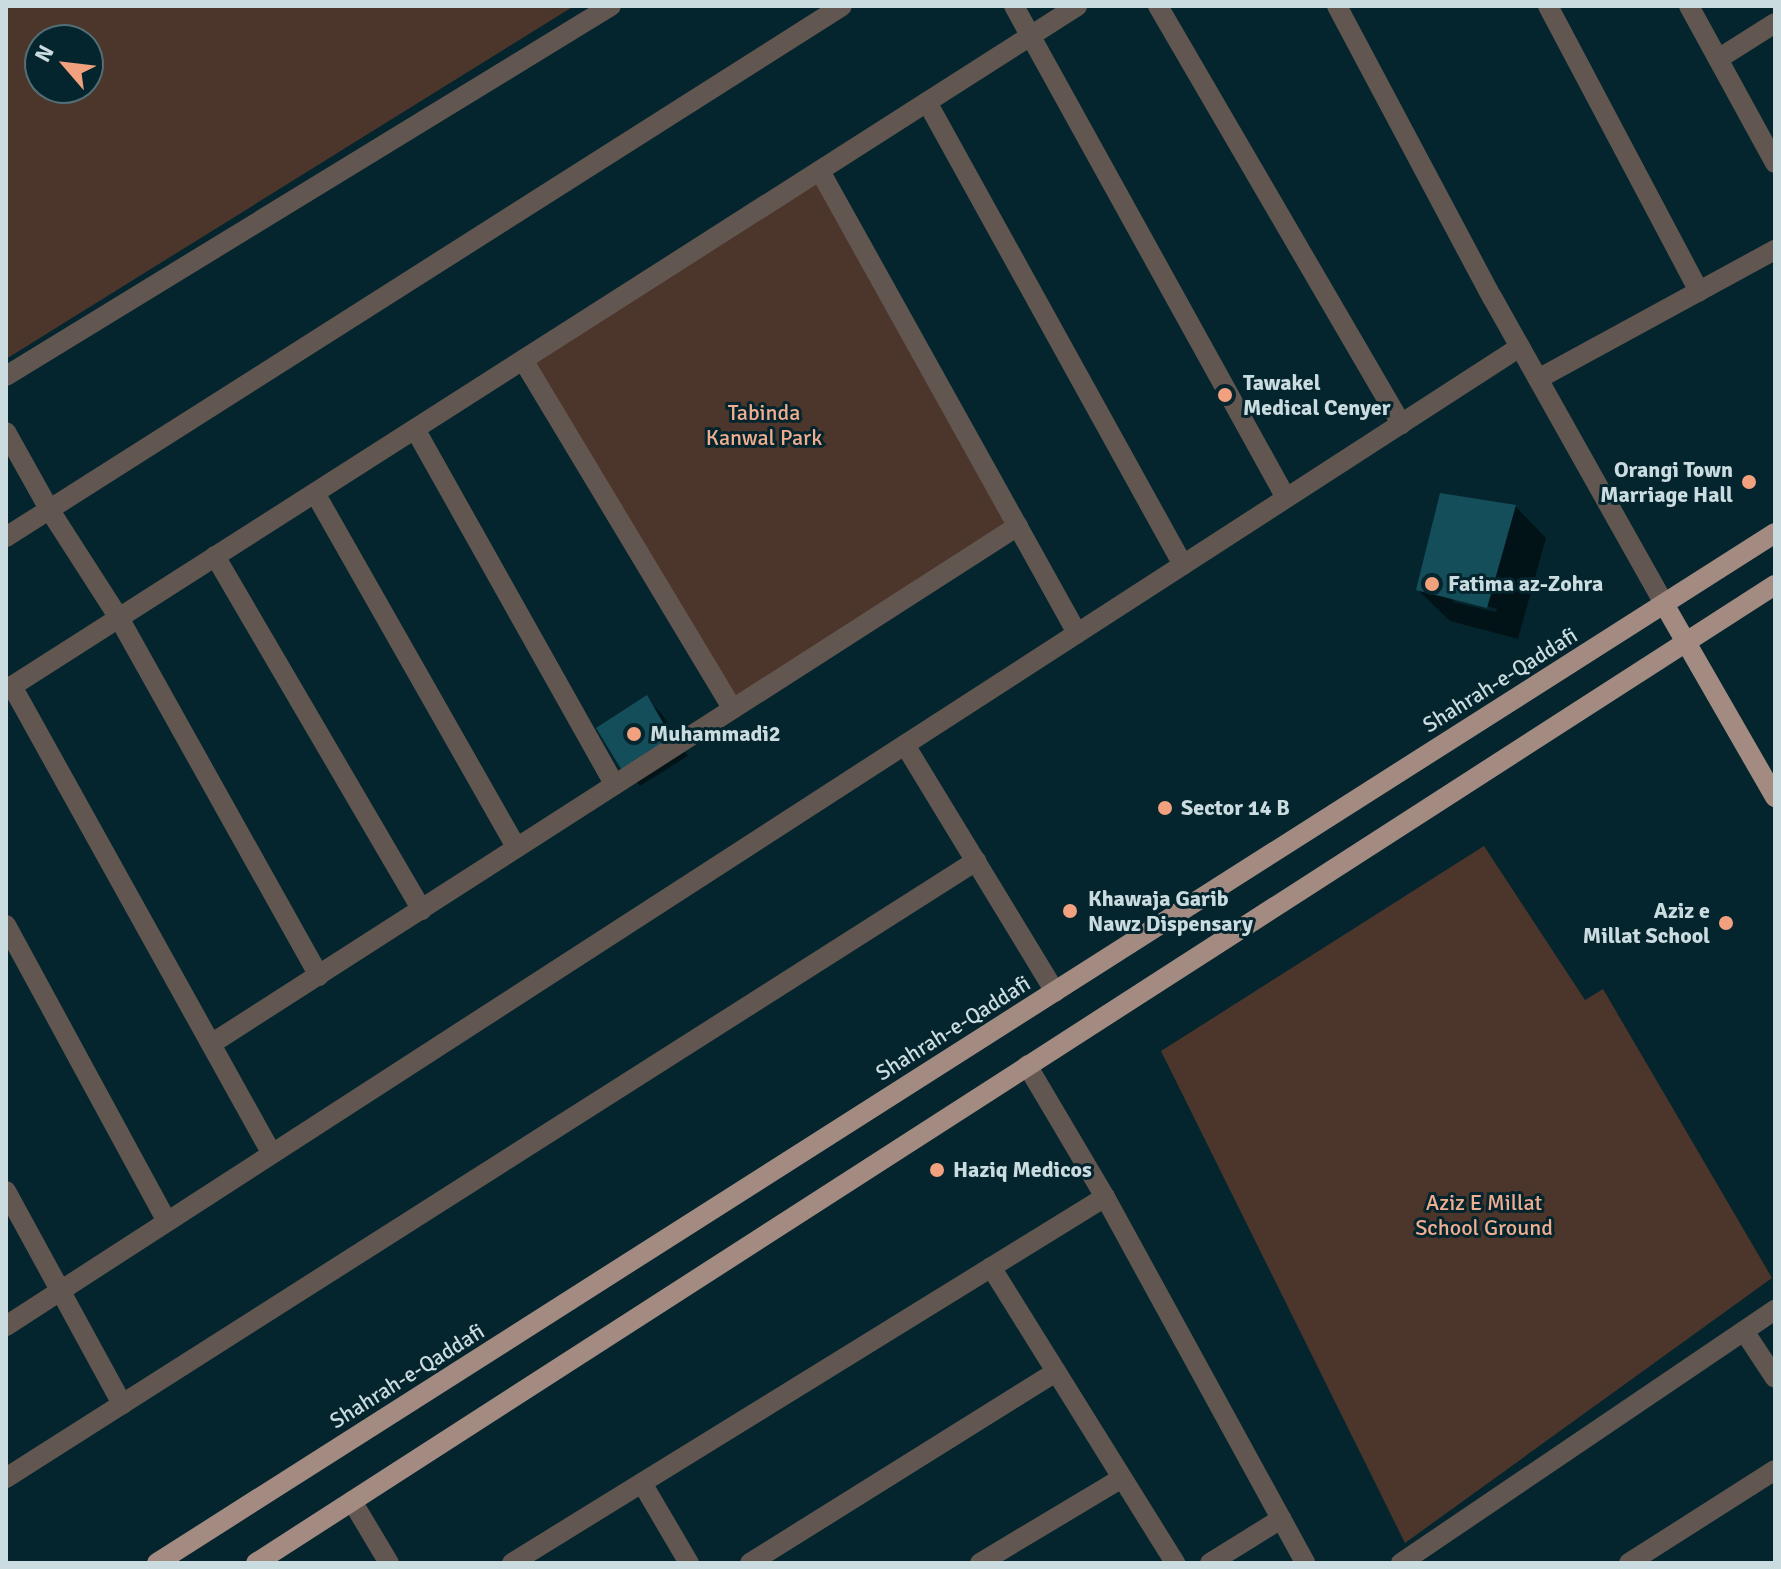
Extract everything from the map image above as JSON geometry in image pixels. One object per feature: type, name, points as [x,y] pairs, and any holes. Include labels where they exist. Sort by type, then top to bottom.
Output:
[{"type":"main road","name":"Shahrah-e-Qaddafi","points":[[157,1563],[1775,533]]},
{"type":"main road","points":[[256,1563],[1775,585]]},
{"type":"main road","points":[[1664,604],[1775,797]]},
{"type":"street","points":[[6,376],[611,6]]},
{"type":"street","points":[[6,537],[842,6]]},
{"type":"street","points":[[1014,6],[1286,498]]},
{"type":"street","points":[[272,1154],[9,688],[1077,6]]},
{"type":"street","points":[[1158,6],[1401,424]]},
{"type":"street","points":[[1337,6],[1520,347],[1664,604]]},
{"type":"street","points":[[1548,6],[1699,291]]},
{"type":"street","points":[[1689,6],[1775,163]]},
{"type":"street","points":[[1718,59],[1775,23]]},
{"type":"street","points":[[927,102],[1183,565]]},
{"type":"street","points":[[820,171],[1077,633]]},
{"type":"street","points":[[1538,379],[1775,250]]},
{"type":"street","points":[[6,1326],[1520,347]]},
{"type":"street","points":[[523,360],[733,709]]},
{"type":"street","points":[[415,429],[615,785]]},
{"type":"street","points":[[6,432],[49,509],[119,618],[319,976]]},
{"type":"street","points":[[315,493],[517,848]]},
{"type":"street","points":[[211,1044],[1018,526]]},
{"type":"street","points":[[215,556],[422,910]]},
{"type":"street","points":[[905,745],[1055,992]]},
{"type":"street","points":[[6,1478],[976,861]]},
{"type":"street","points":[[6,925],[167,1221]]},
{"type":"street","points":[[1027,1065],[1105,1197],[1305,1563]]},
{"type":"street","points":[[6,1191],[122,1404]]},
{"type":"street","points":[[512,1563],[536,1557],[642,1483],[1105,1197]]},
{"type":"street","points":[[991,1267],[1175,1563]]},
{"type":"street","points":[[1401,1563],[1775,1310]]},
{"type":"street","points":[[1744,1331],[1775,1378]]},
{"type":"street","points":[[750,1563],[1056,1372]]},
{"type":"street","points":[[1629,1563],[1775,1470]]},
{"type":"street","points":[[980,1563],[1122,1478]]},
{"type":"street","points":[[642,1483],[689,1563]]},
{"type":"street","points":[[352,1501],[389,1563]]},
{"type":"street","points":[[1210,1563],[1281,1519]]},
{"type":"green space","points":[[6,6],[574,6],[6,359]]},
{"type":"green space","name":"Tabinda Kanwal Park","points":[[820,171],[1018,526],[733,709],[523,360]]},
{"type":"green space","name":"Aziz E Millat School Ground","points":[[1484,846],[1585,1000],[1603,989],[1772,1278],[1405,1543],[1161,1051]]},
{"type":"building","points":[[1440,493],[1516,505],[1487,608],[1416,590]]},
{"type":"building","name":"Muhammadi2","points":[[647,695],[673,740],[623,772],[596,728]]},
{"type":"place","name":"Tawakel Medical Cenyer","points":[[1225,395]]},
{"type":"place","name":"Orangi Town Marriage Hall","points":[[1749,482]]},
{"type":"place","name":"Fatima az-Zohra","points":[[1432,584]]},
{"type":"place","name":"Muhammadi2","points":[[634,734]]},
{"type":"place","name":"Sector 14 B","points":[[1165,808]]},
{"type":"place","name":"Khawaja Garib Nawz Dispensary","points":[[1070,911]]},
{"type":"place","name":"Aziz e Millat School","points":[[1726,923]]},
{"type":"place","name":"Haziq Medicos","points":[[937,1170]]}]
